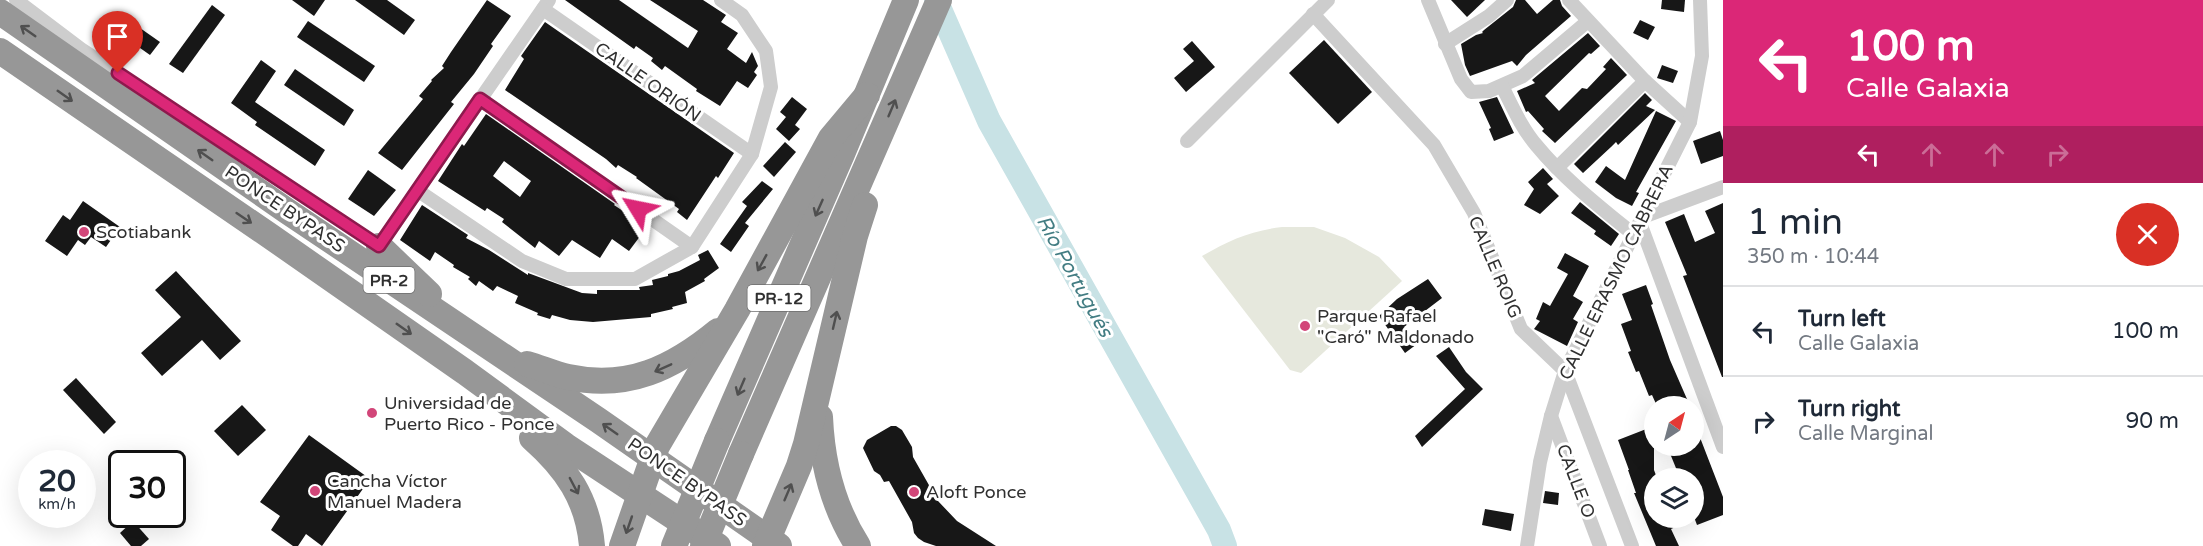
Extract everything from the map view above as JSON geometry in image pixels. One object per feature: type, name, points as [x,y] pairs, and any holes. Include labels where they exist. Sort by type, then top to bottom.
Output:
[{"type":"highway","points":[[622,546],[657,446],[728,323],[867,95],[906,0]]},
{"type":"highway","points":[[770,544],[799,466],[822,378],[864,187],[875,149],[939,0]]},
{"type":"highway","name":"PONCE BYPASS","points":[[0,12],[653,458],[770,544]]},
{"type":"highway","name":"PONCE BYPASS","points":[[0,51],[478,381],[566,446],[718,546]]},
{"type":"highway","name":"PR-12","points":[[674,546],[837,146]]},
{"type":"highway","name":"PR-12","points":[[703,546],[741,454],[864,187]]},
{"type":"highway","points":[[379,246],[422,285],[451,322]]},
{"type":"highway","points":[[501,356],[567,376],[623,379],[668,366],[698,348],[728,323]]},
{"type":"highway","points":[[822,378],[820,417],[827,473],[835,501],[858,546]]},
{"type":"highway","points":[[478,381],[563,468],[574,485],[587,515],[592,546]]},
{"type":"street","points":[[16,0],[81,49],[379,246],[546,5]]},
{"type":"street","points":[[417,190],[522,261],[566,279],[635,279],[692,247],[752,154],[771,87],[766,51],[742,15],[721,0]]},
{"type":"street","points":[[1187,141],[1328,0]]},
{"type":"street","points":[[1428,0],[1461,79],[1471,92],[1489,91],[1523,76],[1588,21]]},
{"type":"street","points":[[1445,44],[1489,16],[1507,0]]},
{"type":"street","points":[[1569,0],[1646,81],[1690,122]]},
{"type":"street","name":"CALLE ERASMO CABRERA","points":[[1527,546],[1540,462],[1565,370],[1690,122],[1702,56],[1700,0]]},
{"type":"street","name":"CALLE ORIÓN","points":[[546,5],[752,154]]},
{"type":"street","name":"CALLE ROIG","points":[[1313,14],[1434,145],[1474,213],[1521,329],[1565,370],[1632,546]]},
{"type":"street","points":[[1557,168],[1646,81]]},
{"type":"street","points":[[1502,86],[1536,146],[1557,168],[1586,196],[1639,225],[1723,447]]},
{"type":"street","points":[[480,99],[692,247]]},
{"type":"street","points":[[1639,225],[1723,187]]},
{"type":"street","name":"CALLE O","points":[[1551,416],[1600,546]]},
{"type":"shaded area","name":"Parque Rafael \"Caró\" Maldonado","points":[[1282,227],[1314,227],[1345,238],[1379,257],[1402,281],[1301,373],[1290,370],[1202,256],[1241,237]]},
{"type":"building","points":[[292,0],[325,0],[314,16]]},
{"type":"building","points":[[355,0],[387,0],[415,20],[404,35]]},
{"type":"building","points":[[487,0],[511,16],[491,44],[493,46],[474,74],[451,102],[454,104],[402,170],[378,153],[423,99],[419,96],[444,68],[442,66]]},
{"type":"building","points":[[565,0],[619,0],[688,48],[698,31],[650,0],[703,0],[726,15],[721,22],[738,33],[727,49],[746,63],[752,52],[758,66],[754,72],[757,75],[748,88],[737,81],[720,106],[696,91],[697,89],[665,66],[662,70],[651,61],[653,58],[636,46],[634,49]]},
{"type":"building","points":[[1451,0],[1485,0],[1467,17]]},
{"type":"building","points":[[1516,0],[1525,0],[1537,14],[1553,0],[1560,0],[1571,16],[1526,55],[1517,66],[1512,61],[1470,76],[1465,65],[1461,44],[1483,33],[1513,7]]},
{"type":"building","points":[[1662,0],[1685,0],[1684,12],[1661,9]]},
{"type":"building","points":[[212,5],[225,15],[183,73],[169,64]]},
{"type":"building","points":[[120,14],[160,42],[150,55],[110,27]]},
{"type":"building","points":[[1640,20],[1655,27],[1648,40],[1633,33]]},
{"type":"building","points":[[308,21],[375,66],[364,82],[297,37]]},
{"type":"building","points":[[545,22],[734,153],[687,220],[677,212],[679,209],[637,177],[618,165],[616,168],[505,90],[524,59],[521,56]]},
{"type":"building","points":[[1588,33],[1600,46],[1591,54],[1589,53],[1545,96],[1559,111],[1582,88],[1587,89],[1606,69],[1603,67],[1611,58],[1627,75],[1555,143],[1542,131],[1544,129],[1528,111],[1526,112],[1517,91],[1535,83],[1532,80]]},
{"type":"building","points":[[1324,40],[1372,92],[1338,124],[1289,73]]},
{"type":"building","points":[[1192,41],[1215,67],[1186,92],[1174,78],[1194,61],[1183,49]]},
{"type":"building","points":[[261,60],[276,71],[255,102],[325,150],[315,166],[255,125],[257,122],[231,103]]},
{"type":"building","points":[[1662,65],[1678,71],[1673,83],[1657,78]]},
{"type":"building","points":[[295,69],[354,110],[344,126],[284,85]]},
{"type":"building","points":[[1645,93],[1652,100],[1646,106],[1655,110],[1618,145],[1616,142],[1583,173],[1574,164]]},
{"type":"building","points":[[792,97],[807,109],[795,125],[800,129],[789,141],[776,129],[786,117],[780,112]]},
{"type":"building","points":[[1497,97],[1514,133],[1494,141],[1489,129],[1491,128],[1479,102]]},
{"type":"building","points":[[1656,111],[1676,121],[1636,192],[1639,193],[1632,206],[1616,198],[1595,182],[1606,166],[1625,180]]},
{"type":"building","points":[[486,114],[647,227],[629,251],[612,239],[600,258],[572,240],[559,256],[539,241],[535,248],[502,222],[504,219],[487,208],[485,211],[438,181],[462,144],[464,146]],"holes":[[[504,161],[531,181],[520,197],[493,176]]]},
{"type":"building","points":[[1720,131],[1723,140],[1723,156],[1701,164],[1693,141]]},
{"type":"building","points":[[785,142],[796,152],[774,177],[763,166]]},
{"type":"building","points":[[1543,168],[1553,179],[1547,184],[1559,196],[1540,214],[1524,205],[1534,189],[1528,182]]},
{"type":"building","points":[[368,170],[396,190],[374,216],[348,199]]},
{"type":"building","points":[[762,181],[773,189],[745,223],[749,226],[731,252],[720,244],[747,206],[742,202]]},
{"type":"building","name":"Scotiabank","points":[[83,201],[120,227],[106,247],[91,237],[85,245],[78,240],[67,256],[45,241],[63,215],[70,220]]},
{"type":"building","points":[[1580,202],[1619,234],[1611,246],[1594,234],[1596,231],[1571,213]]},
{"type":"building","points":[[1723,203],[1722,377],[1683,276],[1687,275],[1665,222],[1684,214],[1695,242],[1715,233],[1705,211]]},
{"type":"building","points":[[422,205],[468,235],[466,238],[528,275],[528,273],[582,293],[597,294],[597,290],[640,290],[639,287],[653,285],[652,280],[668,276],[700,260],[698,255],[708,250],[719,268],[704,279],[705,281],[685,292],[687,303],[651,314],[651,317],[593,322],[570,320],[552,315],[550,319],[515,303],[518,296],[497,286],[493,291],[479,281],[476,286],[468,279],[470,277],[435,252],[430,261],[400,240]]},
{"type":"building","points":[[1565,253],[1589,266],[1573,296],[1583,302],[1573,319],[1578,322],[1567,346],[1534,329],[1540,321],[1536,319],[1543,302],[1550,306],[1568,274],[1557,268]]},
{"type":"building","points":[[176,271],[241,341],[220,360],[202,340],[162,376],[141,353],[181,317],[155,290]]},
{"type":"building","points":[[1428,279],[1442,298],[1404,327],[1417,344],[1405,353],[1379,316],[1397,299]]},
{"type":"building","points":[[1646,285],[1670,360],[1686,396],[1649,396],[1628,352],[1631,351],[1621,324],[1632,320],[1622,294]]},
{"type":"building","points":[[1449,347],[1466,372],[1483,389],[1422,447],[1415,436],[1465,389],[1436,356]]},
{"type":"building","points":[[76,378],[116,422],[104,434],[63,390]]},
{"type":"building","points":[[242,405],[266,430],[238,456],[214,431]]},
{"type":"building","name":"Aloft Ponce","points":[[891,426],[902,430],[912,447],[913,457],[938,501],[957,521],[996,546],[936,546],[918,538],[914,533],[912,522],[889,481],[884,482],[874,471],[863,448],[867,440]]},
{"type":"building","points":[[1644,430],[1644,456],[1654,456],[1654,468],[1644,468],[1644,517],[1634,493],[1636,493],[1618,440]]},
{"type":"building","name":"Cancha Víctor Manuel Madera","points":[[309,435],[370,479],[322,546],[306,534],[298,546],[293,546],[271,530],[280,516],[260,502]]},
{"type":"building","points":[[1704,448],[1723,497],[1723,515],[1704,522],[1704,468],[1676,468],[1671,456],[1704,456]]},
{"type":"building","points":[[1545,491],[1559,493],[1558,505],[1543,503]]},
{"type":"building","points":[[1485,509],[1514,514],[1511,531],[1482,525]]},
{"type":"building","points":[[125,528],[139,528],[149,539],[141,546],[131,546],[120,533]]},
{"type":"building","points":[[1649,528],[1673,528],[1671,529],[1679,546],[1656,546]]},
{"type":"waterway","name":"Río Portugués","points":[[936,0],[989,121],[1219,530],[1225,546]]},
{"type":"place","name":"Scotiabank","points":[[84,232]]},
{"type":"place","name":"Parque Rafael \"Caró\" Maldonado","points":[[1305,326]]},
{"type":"place","name":"Universidad de Puerto Rico - Ponce","points":[[372,413]]},
{"type":"place","name":"Cancha Víctor Manuel Madera","points":[[315,491]]},
{"type":"place","name":"Aloft Ponce","points":[[914,492]]},
{"type":"route","points":[[118,73],[379,246],[480,99],[638,209]]}]
